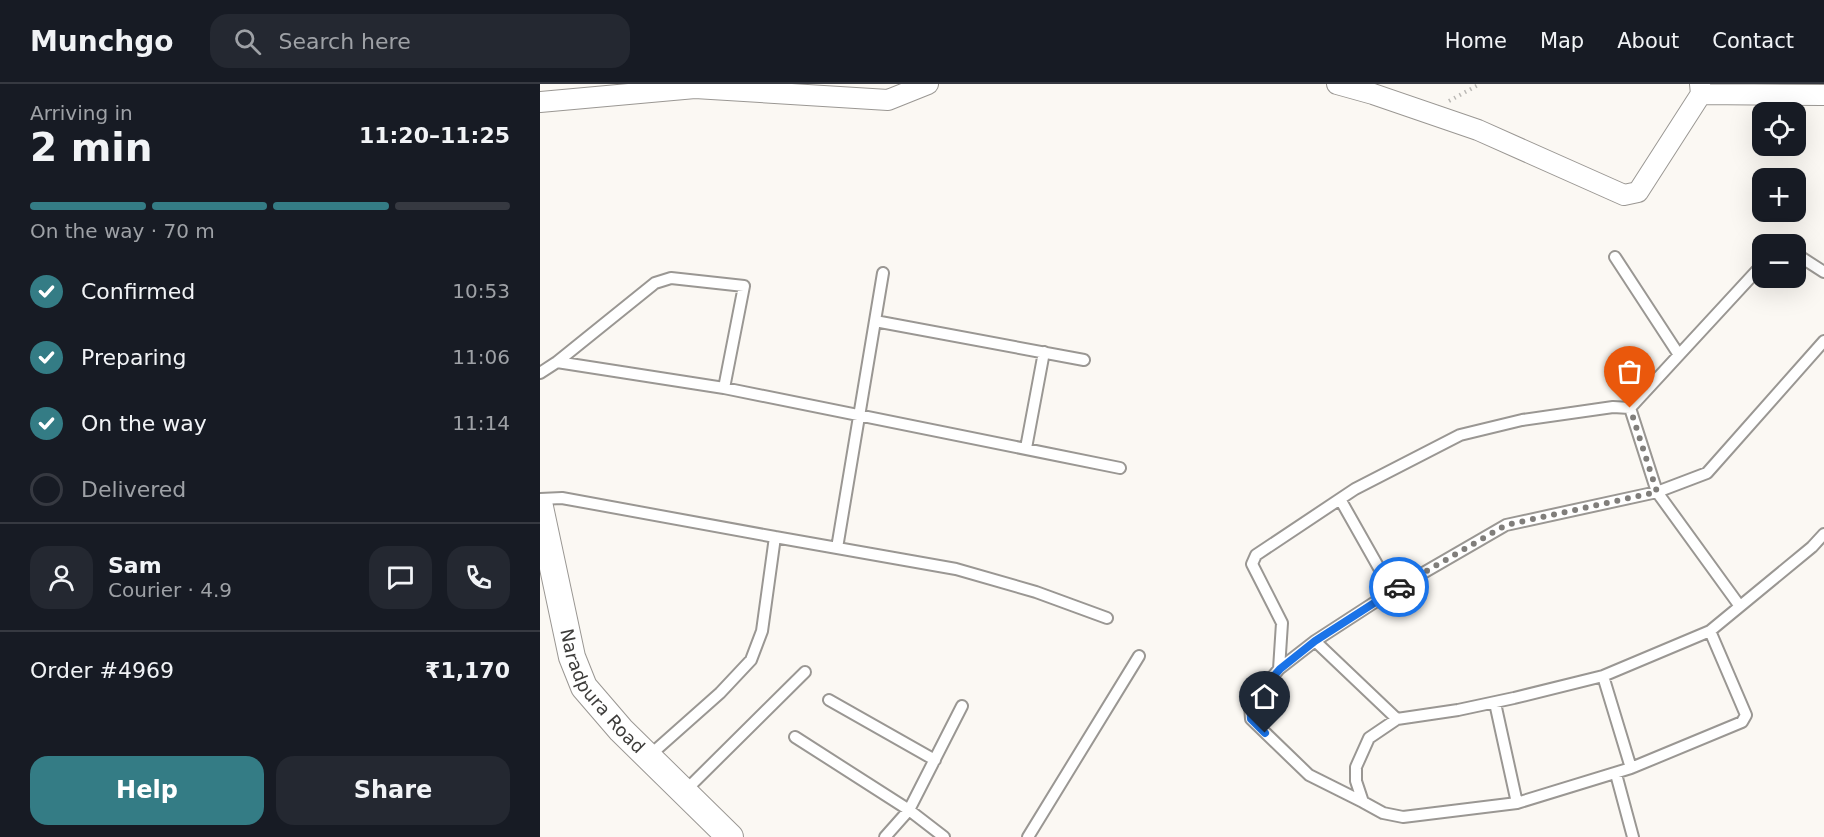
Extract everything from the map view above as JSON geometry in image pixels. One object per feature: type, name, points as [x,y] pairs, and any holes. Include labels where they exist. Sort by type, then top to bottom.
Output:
[{"type":"street","points":[[540,102],[582,91],[695,88],[888,100],[928,84]]},
{"type":"street","points":[[1337,84],[1478,130],[1624,195],[1638,192],[1700,89],[1824,95]]},
{"type":"street","name":"Naradpura Road","points":[[540,507],[572,657],[584,687],[621,730],[730,837]]},
{"type":"lane","points":[[1615,257],[1679,355]]},
{"type":"lane","points":[[1806,260],[1824,272]]},
{"type":"lane","points":[[837,548],[883,273]]},
{"type":"lane","points":[[1630,408],[1752,276]]},
{"type":"lane","points":[[540,373],[557,362],[655,283],[671,278],[744,286],[724,388]]},
{"type":"lane","points":[[875,321],[1084,360]]},
{"type":"lane","points":[[1710,631],[1746,715],[1742,722],[1616,774],[1517,803],[1403,817],[1383,813],[1309,775],[1251,719],[1250,704],[1280,669],[1315,641],[1392,591],[1506,525],[1657,492],[1707,473],[1824,341]]},
{"type":"lane","points":[[1026,448],[1044,352]]},
{"type":"lane","points":[[557,362],[724,388],[1120,468]]},
{"type":"lane","points":[[1280,669],[1282,623],[1252,564],[1256,555],[1355,489],[1460,435],[1522,420],[1613,407],[1630,408]]},
{"type":"lane","points":[[1630,408],[1657,492],[1739,605]]},
{"type":"lane","points":[[540,499],[562,498],[956,569],[1036,592],[1107,618]]},
{"type":"lane","points":[[1340,500],[1392,591]]},
{"type":"lane","points":[[1363,802],[1356,781],[1356,767],[1369,738],[1397,719],[1495,702],[1603,676],[1710,631],[1812,547],[1824,534]]},
{"type":"lane","points":[[649,756],[720,693],[751,660],[762,631],[775,537]]},
{"type":"lane","points":[[1315,641],[1397,719]]},
{"type":"lane","points":[[1028,837],[1139,656]]},
{"type":"lane","points":[[684,791],[805,672]]},
{"type":"lane","points":[[1603,676],[1631,768]]},
{"type":"lane","points":[[829,700],[935,760]]},
{"type":"lane","points":[[1495,702],[1517,803]]},
{"type":"lane","points":[[885,837],[909,810],[962,706]]},
{"type":"lane","points":[[795,737],[909,810],[944,837]]},
{"type":"lane","points":[[1616,774],[1633,837]]},
{"type":"path","points":[[1428,113],[1480,84]]},
{"type":"way so far","points":[[1399,587],[1506,525],[1657,492],[1630,408]]},
{"type":"route","points":[[1265,733],[1251,719],[1250,704],[1280,669],[1315,641],[1399,587]]}]
